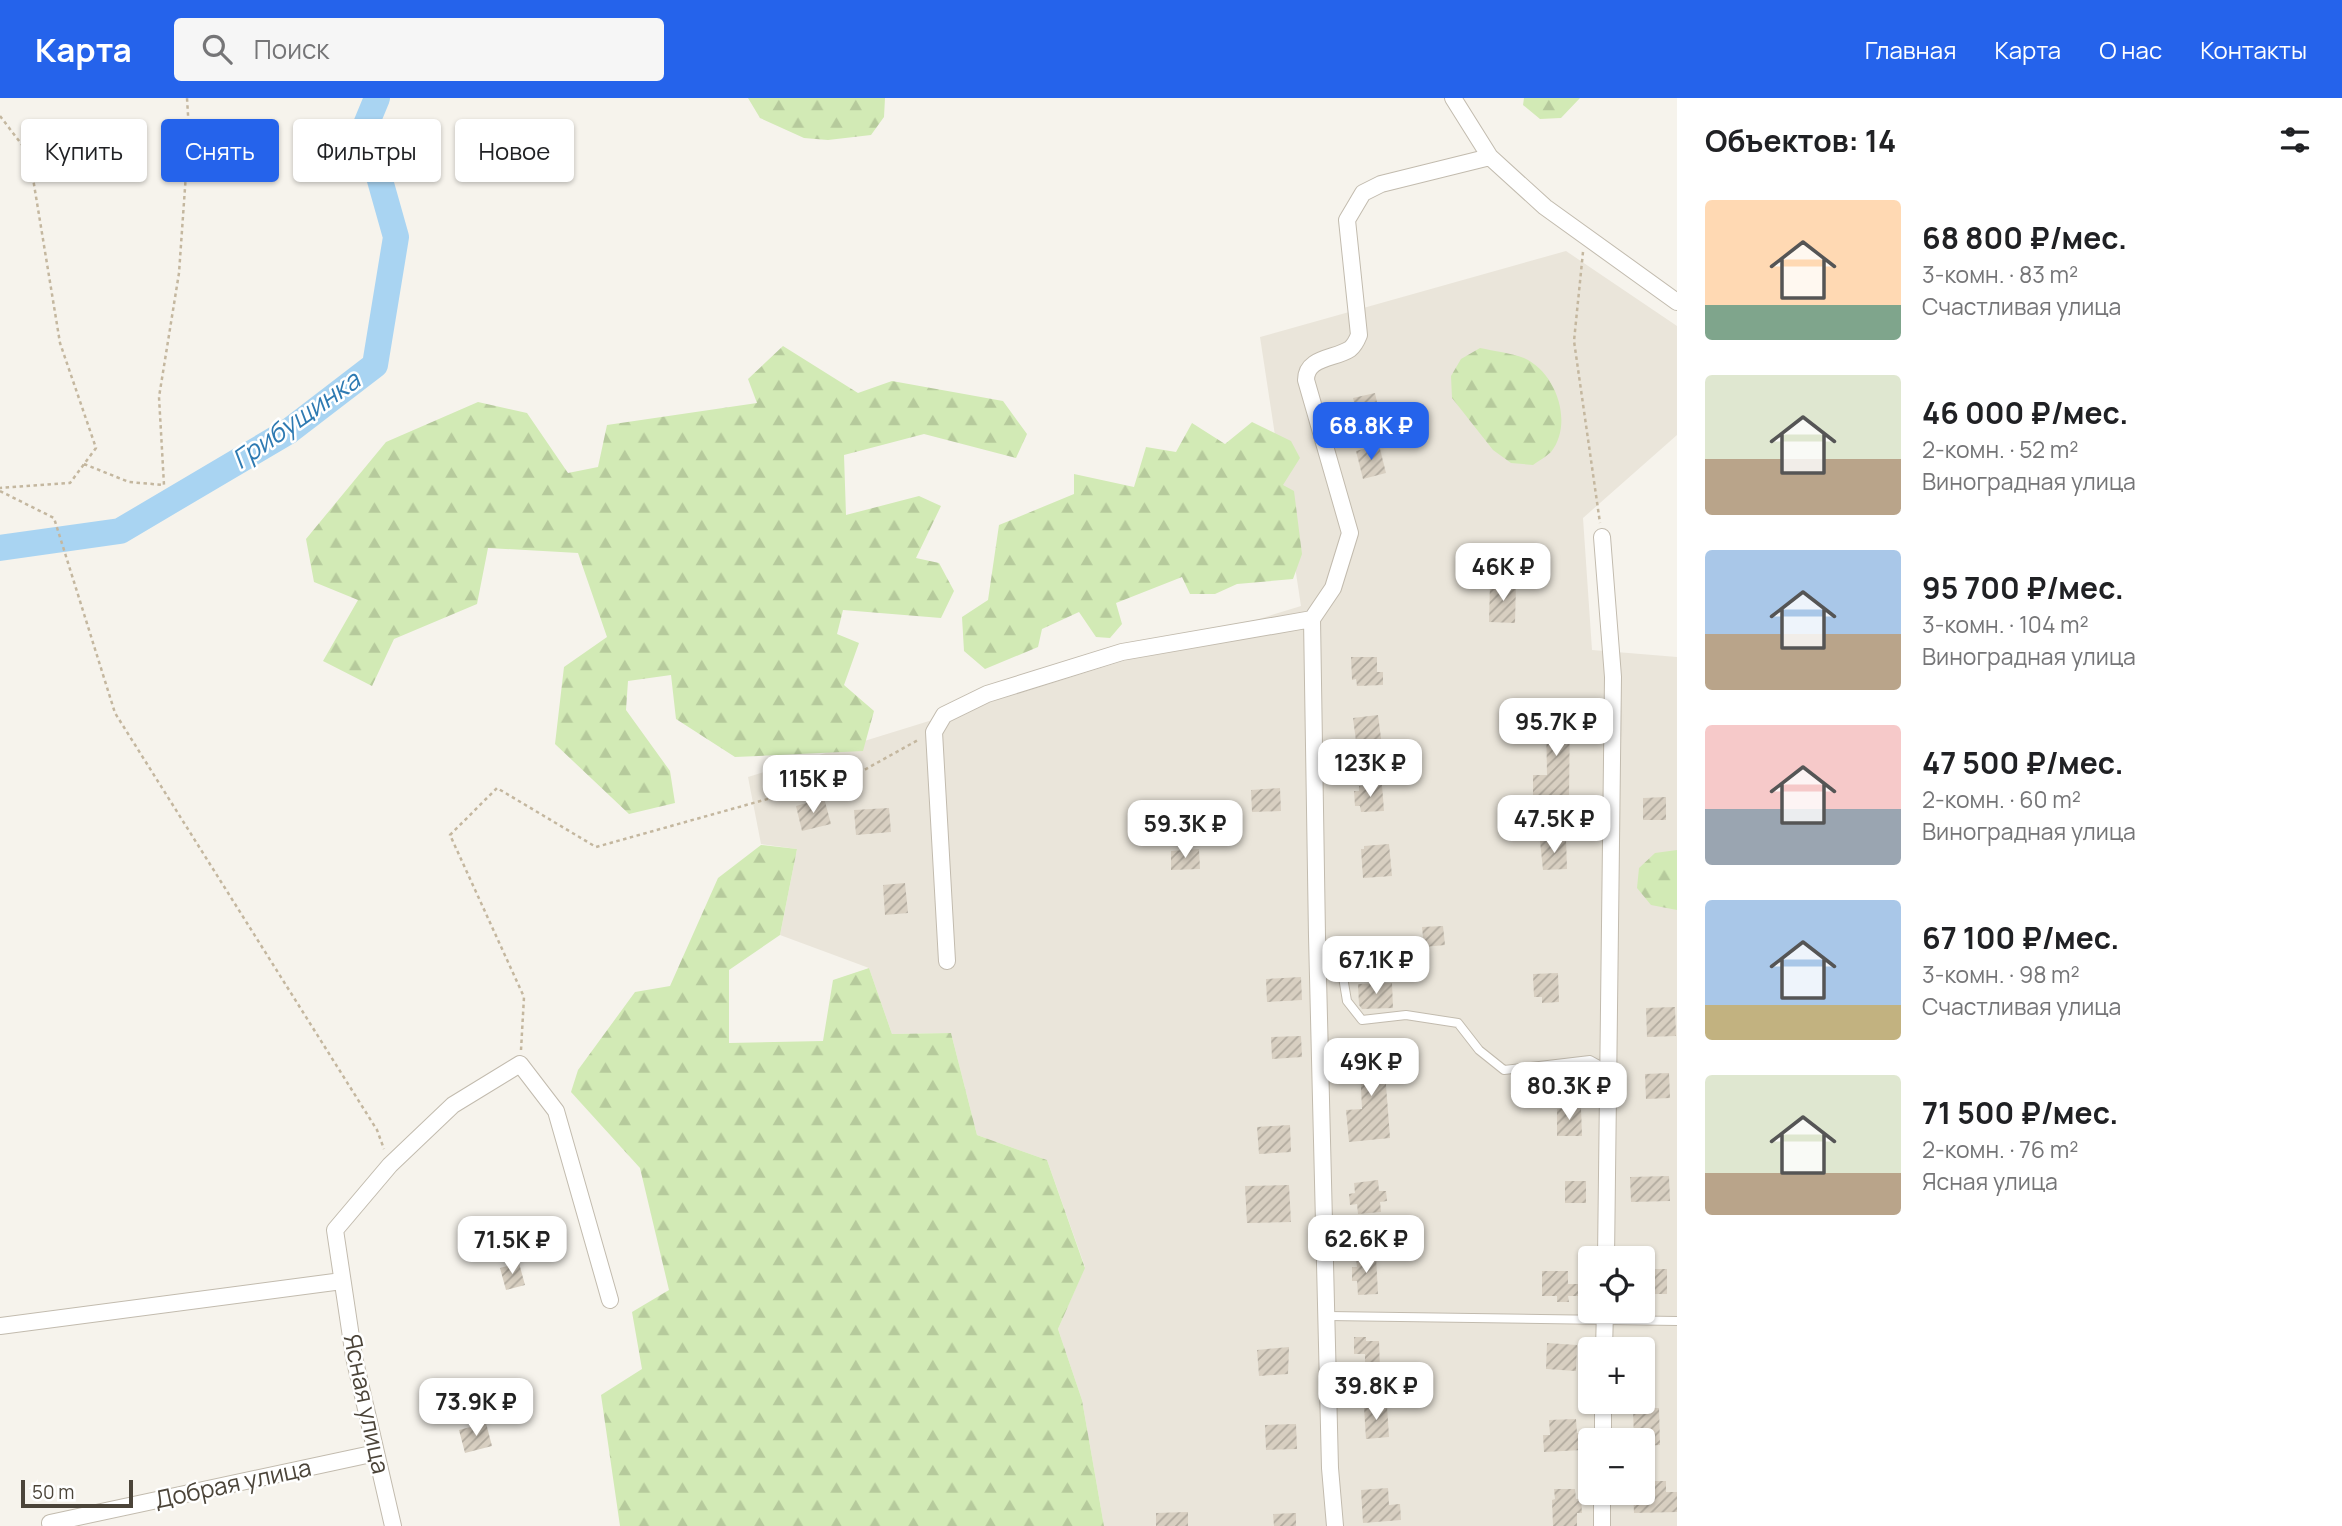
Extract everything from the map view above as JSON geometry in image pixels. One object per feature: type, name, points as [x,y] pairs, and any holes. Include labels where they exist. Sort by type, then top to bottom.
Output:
[{"type":"street","points":[[1453,98],[1490,157],[1545,207],[1677,302]]},
{"type":"street","points":[[1335,1526],[1331,1468],[1317,936],[1312,619],[1333,588],[1350,533],[1306,380],[1309,366],[1348,350],[1359,335],[1347,219],[1363,193],[1381,184],[1490,157]]},
{"type":"street","points":[[1602,537],[1613,677],[1605,1246]]},
{"type":"street","points":[[947,961],[934,732],[944,715],[987,694],[1122,652],[1312,619]]},
{"type":"street","points":[[520,1063],[556,1111],[610,1300]]},
{"type":"street","name":"Ясная улица","points":[[393,1526],[354,1357],[335,1230],[390,1165],[453,1105],[520,1063]]},
{"type":"street","points":[[0,1326],[342,1281]]},
{"type":"street","name":"Добрая улица","points":[[50,1523],[376,1454]]},
{"type":"street","points":[[1602,1505],[1602,1526]]},
{"type":"lane","points":[[1317,936],[1342,971],[1347,1001],[1362,1020],[1406,1014],[1458,1023],[1479,1050],[1504,1070],[1590,1060],[1608,1070]]},
{"type":"lane","points":[[1328,1316],[1578,1315]]},
{"type":"lane","points":[[1655,1319],[1677,1321]]},
{"type":"path","points":[[84,464],[129,482],[164,485],[159,397],[179,273],[189,131],[187,98]]},
{"type":"path","points":[[0,116],[29,155],[60,343],[96,447],[70,484],[0,489]]},
{"type":"path","points":[[1585,236],[1574,341],[1602,537]]},
{"type":"path","points":[[0,489],[54,518],[115,713],[377,1130],[390,1165]]},
{"type":"path","points":[[520,1063],[524,997],[450,835],[497,788],[596,847],[857,774],[934,732]]},
{"type":"shaded area","points":[[1566,251],[1677,326],[1677,435],[1583,518],[1592,650],[1677,657],[1677,1526],[1104,1526],[1082,1400],[1058,1329],[1085,1267],[1047,1160],[977,1135],[951,1033],[892,1034],[869,968],[780,935],[797,849],[761,844],[748,777],[1301,606],[1260,337]]},
{"type":"green space","points":[[748,98],[885,98],[884,117],[871,135],[828,140],[804,138],[760,118]]},
{"type":"green space","points":[[1524,98],[1580,98],[1561,118],[1540,119],[1523,105]]},
{"type":"green space","points":[[783,346],[858,393],[892,381],[1003,401],[1027,434],[1016,458],[924,434],[844,455],[846,515],[919,496],[941,506],[916,558],[939,563],[954,591],[941,618],[843,610],[837,634],[859,643],[844,685],[874,711],[863,751],[735,757],[676,719],[671,675],[628,681],[626,710],[670,771],[675,803],[629,814],[555,744],[564,667],[607,637],[578,553],[488,548],[477,604],[394,639],[372,686],[323,661],[358,600],[314,582],[306,539],[386,442],[478,402],[527,413],[568,473],[598,467],[607,425],[757,403],[748,379]]},
{"type":"green space","points":[[1480,348],[1524,358],[1535,365],[1553,386],[1561,413],[1558,440],[1551,452],[1533,465],[1511,463],[1493,450],[1452,398],[1451,376],[1461,359]]},
{"type":"green space","points":[[1252,422],[1291,441],[1300,458],[1283,485],[1294,491],[1302,554],[1293,579],[1237,584],[1215,594],[1190,594],[1182,577],[1116,603],[1122,624],[1110,638],[1096,637],[1079,612],[1042,629],[1038,647],[985,669],[964,651],[962,617],[988,600],[999,525],[1074,494],[1074,474],[1134,487],[1146,447],[1176,452],[1192,423],[1225,444]]},
{"type":"green space","points":[[761,845],[797,849],[780,935],[729,970],[729,1043],[823,1041],[833,980],[869,968],[892,1034],[951,1033],[977,1135],[1047,1160],[1085,1268],[1058,1329],[1082,1400],[1104,1526],[620,1526],[601,1395],[642,1369],[632,1312],[669,1290],[640,1168],[571,1092],[578,1070],[635,992],[670,986],[718,878]]},
{"type":"green space","points":[[1677,850],[1677,910],[1651,905],[1637,888],[1639,868],[1655,853]]},
{"type":"building","points":[[1375,393],[1381,421],[1360,425],[1353,398]]},
{"type":"building","points":[[1379,445],[1386,473],[1363,479],[1356,451]]},
{"type":"building","points":[[1490,583],[1516,583],[1515,623],[1489,622]]},
{"type":"building","points":[[1351,657],[1377,657],[1377,672],[1383,672],[1383,685],[1357,686],[1356,679],[1352,680]]},
{"type":"building","points":[[1570,712],[1569,795],[1533,796],[1533,775],[1547,775],[1546,713]]},
{"type":"building","points":[[1378,715],[1382,746],[1357,749],[1353,718]]},
{"type":"building","points":[[1382,785],[1384,811],[1361,812],[1360,806],[1355,806],[1354,791],[1359,791],[1359,786]]},
{"type":"building","points":[[1280,788],[1281,811],[1252,812],[1251,790]]},
{"type":"building","points":[[1666,797],[1666,820],[1643,820],[1643,798]]},
{"type":"building","points":[[824,798],[831,824],[802,831],[796,806]]},
{"type":"building","points":[[889,808],[891,832],[856,835],[854,810]]},
{"type":"building","points":[[1566,839],[1567,869],[1543,870],[1540,841]]},
{"type":"building","points":[[1389,844],[1392,876],[1363,878],[1361,849],[1364,849],[1364,846]]},
{"type":"building","points":[[1199,849],[1200,869],[1171,870],[1171,851]]},
{"type":"building","points":[[905,883],[908,913],[885,915],[883,885]]},
{"type":"building","points":[[1443,926],[1445,945],[1424,947],[1422,927]]},
{"type":"building","points":[[1558,973],[1559,1002],[1542,1003],[1542,997],[1534,997],[1533,974]]},
{"type":"building","points":[[1301,977],[1302,1000],[1267,1002],[1266,979]]},
{"type":"building","points":[[1392,983],[1393,1008],[1362,1009],[1359,1005],[1358,984]]},
{"type":"building","points":[[1675,1007],[1676,1036],[1647,1037],[1646,1008]]},
{"type":"building","points":[[1301,1036],[1302,1057],[1272,1059],[1271,1037]]},
{"type":"building","points":[[1385,1047],[1386,1061],[1391,1061],[1391,1076],[1387,1076],[1386,1085],[1390,1138],[1349,1142],[1346,1110],[1362,1109],[1359,1048]]},
{"type":"building","points":[[1669,1073],[1670,1098],[1646,1099],[1645,1074]]},
{"type":"building","points":[[1581,1108],[1582,1136],[1557,1136],[1557,1109]]},
{"type":"building","points":[[1290,1125],[1291,1152],[1259,1154],[1257,1127]]},
{"type":"building","points":[[1669,1176],[1670,1201],[1631,1202],[1630,1177]]},
{"type":"building","points":[[1378,1180],[1379,1191],[1386,1191],[1387,1201],[1380,1202],[1381,1212],[1358,1214],[1357,1204],[1350,1205],[1349,1194],[1355,1193],[1354,1183]]},
{"type":"building","points":[[1565,1181],[1586,1181],[1586,1203],[1565,1203]]},
{"type":"building","points":[[1289,1185],[1291,1222],[1247,1223],[1245,1186]]},
{"type":"building","points":[[1376,1256],[1378,1294],[1358,1295],[1357,1281],[1352,1281],[1352,1267],[1357,1267],[1356,1257]]},
{"type":"building","points":[[519,1263],[525,1285],[506,1290],[500,1268]]},
{"type":"building","points":[[1655,1269],[1667,1269],[1667,1294],[1655,1294]]},
{"type":"building","points":[[1542,1271],[1568,1271],[1568,1284],[1578,1284],[1578,1296],[1568,1296],[1569,1302],[1557,1302],[1557,1296],[1542,1296]]},
{"type":"building","points":[[1354,1337],[1379,1341],[1380,1370],[1365,1371],[1365,1354],[1354,1354]]},
{"type":"building","points":[[1547,1343],[1577,1345],[1576,1371],[1546,1369]]},
{"type":"building","points":[[1289,1347],[1288,1374],[1259,1376],[1257,1350]]},
{"type":"building","points":[[1387,1406],[1389,1437],[1366,1439],[1364,1407]]},
{"type":"building","points":[[1655,1408],[1659,1408],[1660,1445],[1655,1445],[1655,1428],[1634,1428],[1633,1414],[1655,1414]]},
{"type":"building","points":[[1576,1419],[1578,1450],[1544,1452],[1543,1435],[1550,1435],[1549,1420]]},
{"type":"building","points":[[486,1423],[492,1446],[465,1453],[459,1430]]},
{"type":"building","points":[[1296,1424],[1297,1449],[1266,1450],[1265,1425]]},
{"type":"building","points":[[1655,1481],[1666,1481],[1666,1492],[1677,1492],[1677,1512],[1634,1513],[1634,1505],[1655,1505]]},
{"type":"building","points":[[1388,1488],[1389,1505],[1400,1504],[1401,1520],[1363,1523],[1361,1490]]},
{"type":"building","points":[[1554,1489],[1575,1489],[1582,1513],[1577,1513],[1577,1526],[1553,1526],[1552,1500],[1555,1499]]},
{"type":"building","points":[[1188,1512],[1188,1526],[1156,1526],[1156,1513]]},
{"type":"building","points":[[1296,1513],[1296,1526],[1274,1526],[1273,1514]]},
{"type":"waterway","name":"Грибущинка","points":[[0,548],[120,531],[289,431],[375,365],[396,237],[365,127],[377,98]]}]
